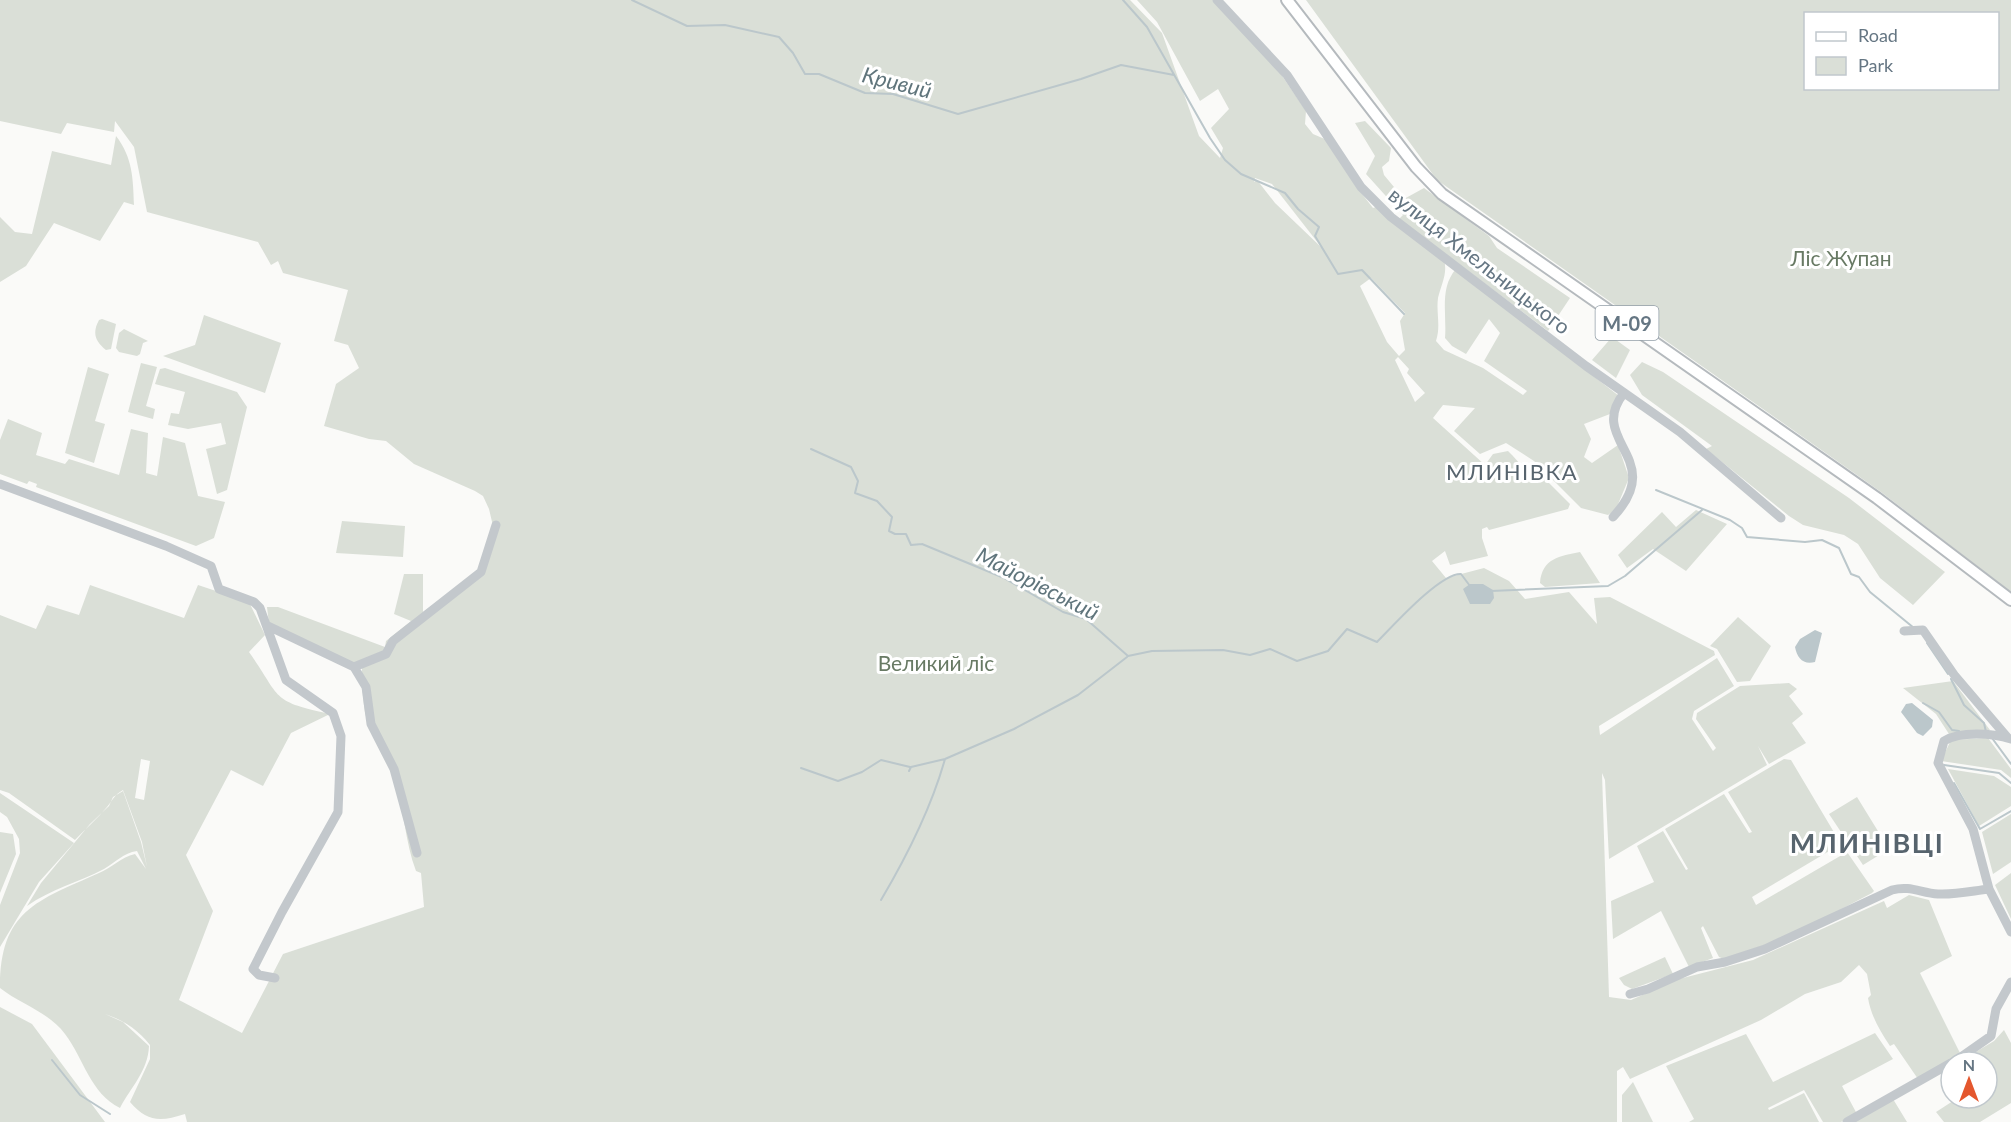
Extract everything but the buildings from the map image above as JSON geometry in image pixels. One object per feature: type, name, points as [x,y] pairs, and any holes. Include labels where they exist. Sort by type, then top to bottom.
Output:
[{"type":"main road","name":"М-09","points":[[1287,0],[1416,167],[1442,194],[1876,498],[2011,600]]},
{"type":"street","name":"вулиця Хмельницького","points":[[1218,0],[1290,79],[1371,198],[1409,233],[1454,263],[1486,291],[1680,432],[1781,518]]},
{"type":"street","points":[[1613,517],[1629,498],[1634,478],[1612,418],[1616,404],[1624,393]]},
{"type":"street","points":[[0,484],[208,564],[214,569],[219,589],[256,604],[268,626],[286,680],[333,713],[341,736],[338,812],[253,969],[259,975],[275,978]]},
{"type":"street","points":[[354,667],[386,654],[393,641],[481,572],[496,525]]},
{"type":"street","points":[[268,626],[354,667],[366,687],[371,724],[394,769],[417,853]]},
{"type":"street","points":[[1911,630],[1927,635],[1955,676],[2009,738]]},
{"type":"street","points":[[2009,738],[1950,737],[1942,746],[1939,768],[1958,797],[1982,856],[1989,889],[2011,932]]},
{"type":"street","points":[[1630,994],[1648,989],[1697,967],[1725,962],[1765,950],[1892,890],[1910,887],[1934,894],[1951,894],[1989,889]]},
{"type":"street","points":[[1970,1050],[1990,1036],[1996,1009],[2011,982]]},
{"type":"street","points":[[1847,1122],[1939,1070]]},
{"type":"green space","name":"Великий ліс","points":[[0,0],[1130,0],[1162,33],[1199,136],[1220,158],[1223,148],[1211,128],[1229,109],[1218,89],[1200,101],[1157,22],[1137,0],[1215,0],[1270,58],[1306,111],[1305,124],[1313,134],[1327,140],[1355,185],[1373,208],[1379,206],[1444,260],[1445,274],[1438,298],[1436,341],[1444,350],[1483,368],[1523,395],[1527,391],[1484,361],[1500,333],[1489,319],[1466,354],[1452,346],[1445,338],[1447,285],[1456,269],[1619,396],[1610,414],[1584,424],[1591,439],[1584,457],[1592,463],[1618,445],[1629,478],[1616,509],[1608,515],[1581,508],[1534,461],[1506,443],[1480,454],[1454,431],[1475,408],[1443,405],[1433,418],[1485,465],[1493,454],[1508,451],[1536,481],[1542,476],[1570,504],[1568,509],[1489,530],[1487,527],[1482,529],[1482,538],[1488,556],[1450,565],[1445,551],[1432,561],[1446,578],[1484,568],[1509,581],[1525,599],[1569,592],[1597,624],[1594,598],[1610,597],[1714,651],[1715,655],[1599,726],[1600,735],[1717,658],[1734,686],[1694,711],[1692,719],[1713,751],[1716,748],[1696,719],[1697,713],[1740,686],[1789,683],[1797,689],[1789,696],[1803,714],[1792,723],[1806,743],[1769,764],[1758,746],[1767,765],[1609,859],[1605,780],[1602,773],[1609,997],[1631,1000],[1679,979],[1753,960],[1884,901],[1887,908],[1909,895],[1929,900],[1952,956],[1920,973],[1958,1050],[1939,1050],[1939,1067],[1918,1079],[1894,1044],[1890,1046],[1876,1023],[1868,998],[1871,995],[1867,974],[1859,965],[1841,982],[1805,994],[1761,1020],[1630,1079],[1623,1067],[1617,1071],[1617,1122],[187,1122],[185,1114],[161,1119],[148,1117],[130,1102],[150,1059],[150,1045],[140,1034],[123,1022],[149,1046],[146,1063],[120,1108],[110,1102],[94,1085],[72,1044],[58,1026],[43,1014],[0,988],[2,962],[7,941],[15,925],[26,912],[40,901],[104,871],[130,855],[135,854],[146,869],[137,851],[132,852],[104,869],[27,906],[41,883],[86,828],[75,840],[9,793],[0,790],[0,615],[36,629],[47,605],[79,615],[90,585],[184,618],[198,585],[249,602],[265,635],[249,652],[273,689],[287,701],[330,714],[291,733],[263,786],[231,770],[186,855],[213,911],[179,1000],[242,1033],[283,954],[424,907],[421,873],[416,871],[412,860],[394,777],[367,720],[363,695],[362,662],[353,664],[269,624],[267,607],[278,607],[385,647],[386,641],[411,621],[394,614],[404,574],[423,574],[423,612],[479,571],[493,526],[483,496],[475,491],[414,464],[386,441],[369,439],[324,426],[336,384],[359,368],[348,345],[334,341],[348,290],[283,273],[278,261],[271,265],[258,242],[147,212],[134,147],[115,121],[114,132],[67,123],[61,134],[0,121]],"holes":[[[1255,178],[1272,184],[1322,248],[1275,203],[1257,180],[1254,182]],[[1371,278],[1405,313],[1400,321],[1405,350],[1399,356],[1387,342],[1360,286]],[[1398,357],[1409,369],[1407,373],[1425,393],[1415,402],[1395,360]],[[141,759],[150,761],[144,800],[135,798]],[[123,790],[142,842],[147,867],[141,842],[123,791],[116,795]]]},
{"type":"green space","name":"Ліс Жупан","points":[[1306,0],[2011,0],[2011,592],[1881,492],[1437,180]]},
{"type":"green space","points":[[1365,121],[1391,148],[1389,161],[1382,167],[1384,175],[1404,199],[1424,188],[1489,236],[1497,248],[1570,298],[1548,331],[1399,219],[1403,215],[1366,174],[1375,156],[1355,123]]},
{"type":"green space","points":[[116,136],[129,161],[134,205],[124,202],[100,241],[54,223],[26,266],[0,282],[0,217],[15,232],[32,234],[52,151],[111,165]]},
{"type":"green space","points":[[204,315],[281,343],[265,393],[163,356],[195,345]]},
{"type":"green space","points":[[102,319],[116,324],[111,349],[106,350],[96,336],[97,325]]},
{"type":"green space","points":[[124,329],[148,341],[143,343],[140,354],[137,356],[119,352],[116,348],[119,333]]},
{"type":"green space","points":[[1612,337],[1630,350],[1616,378],[1592,360]]},
{"type":"green space","points":[[1642,362],[1663,372],[1849,498],[1945,572],[1913,605],[1880,578],[1858,544],[1844,535],[1803,525],[1789,516],[1706,449],[1712,446],[1642,395],[1630,375]]},
{"type":"green space","points":[[141,363],[157,367],[146,406],[155,409],[153,419],[128,412]]},
{"type":"green space","points":[[88,367],[109,374],[95,421],[105,424],[94,463],[65,453]]},
{"type":"green space","points":[[165,368],[237,392],[247,407],[227,490],[217,494],[206,449],[226,444],[221,423],[188,429],[168,425],[171,413],[179,414],[185,392],[155,384],[160,369]]},
{"type":"green space","points":[[8,419],[42,433],[36,455],[65,464],[69,459],[119,475],[131,429],[148,433],[146,473],[157,476],[163,437],[185,443],[198,496],[225,502],[214,538],[196,546],[36,487],[37,484],[29,481],[27,484],[0,474],[0,440]]},
{"type":"green space","points":[[1696,510],[1727,524],[1686,571],[1653,549],[1627,568],[1618,555],[1662,512],[1676,527]]},
{"type":"green space","points":[[342,521],[405,526],[403,557],[336,553]]},
{"type":"green space","points":[[1580,552],[1600,583],[1545,587],[1540,583],[1541,575],[1548,563],[1559,557]]},
{"type":"green space","points":[[1738,617],[1771,646],[1750,681],[1737,682],[1717,649],[1710,646]]},
{"type":"green space","points":[[1953,681],[1990,730],[1949,734],[1936,714],[1903,688]]},
{"type":"green space","points":[[1988,738],[2011,769],[2011,778],[2001,770],[1941,761],[1951,740]]},
{"type":"green space","points":[[1784,759],[1791,760],[1841,844],[1752,897],[1756,905],[1847,852],[1874,891],[1788,937],[1724,959],[1719,957],[1703,926],[1701,928],[1713,958],[1689,967],[1661,911],[1613,939],[1611,901],[1654,882],[1637,846],[1663,831],[1686,870],[1688,869],[1665,829],[1724,794],[1749,833],[1752,832],[1728,792]]},
{"type":"green space","points":[[1948,769],[1994,776],[2011,787],[2011,806],[1979,826]]},
{"type":"green space","points":[[0,793],[74,843],[39,882],[0,947],[0,905],[20,853],[19,839],[7,817],[0,812]]},
{"type":"green space","points":[[1857,797],[1889,849],[1863,865],[1829,814]]},
{"type":"green space","points":[[2011,814],[2011,862],[1993,874],[1982,832]]},
{"type":"green space","points":[[0,832],[13,834],[16,854],[0,893]]},
{"type":"green space","points":[[2011,873],[2011,919],[1995,885]]},
{"type":"green space","points":[[1665,957],[1673,974],[1632,989],[1624,985],[1619,978]]},
{"type":"green space","points":[[0,1007],[32,1024],[105,1122],[0,1122]]},
{"type":"green space","points":[[2004,1030],[2011,1043],[2011,1103],[1980,1122],[1944,1122],[1936,1112],[1939,1110],[1999,1110],[1999,1050],[1979,1050],[1994,1041]]},
{"type":"green space","points":[[1875,1033],[1893,1059],[1842,1086],[1857,1114],[1841,1122],[1823,1122],[1804,1090],[1768,1108],[1769,1110],[1804,1093],[1819,1122],[1689,1122],[1694,1119],[1666,1066],[1746,1034],[1773,1082]]},
{"type":"green space","points":[[1633,1082],[1653,1122],[1622,1122],[1622,1095]]},
{"type":"green space","points":[[1893,1099],[1907,1122],[1853,1122]]},
{"type":"shaded area","points":[[1470,584],[1483,584],[1493,590],[1494,598],[1490,604],[1470,604],[1463,589]]},
{"type":"shaded area","points":[[1815,630],[1822,633],[1815,662],[1807,662],[1799,657],[1795,647],[1800,639]]},
{"type":"shaded area","points":[[1912,703],[1933,720],[1932,727],[1923,736],[1917,733],[1901,712],[1906,704]]},
{"type":"waterway","name":"Кривий","points":[[632,0],[687,26],[725,25],[779,37],[793,53],[805,74],[819,74],[865,93],[893,94],[958,114],[1081,79],[1121,65],[1174,75]]},
{"type":"waterway","points":[[1123,0],[1147,27],[1210,138],[1225,160],[1241,174],[1285,193],[1298,209],[1319,227],[1315,236],[1338,274],[1362,270],[1404,314]]},
{"type":"waterway","points":[[811,449],[851,467],[858,481],[855,493],[877,501],[892,517],[889,531],[895,534],[906,534],[911,545],[922,544]]},
{"type":"waterway","points":[[1656,490],[1730,520],[1742,528],[1747,537],[1805,542],[1822,540],[1839,548],[1851,574],[1859,577],[1870,592],[1914,628]]},
{"type":"waterway","name":"Майорівський","points":[[1491,591],[1608,586],[1625,576],[1702,510]]},
{"type":"waterway","name":"Майорівський","points":[[922,544],[1004,578],[1063,612],[1086,619],[1128,656],[1152,651],[1223,650],[1250,655],[1270,649],[1297,661],[1328,651],[1347,629],[1377,642],[1429,591],[1452,576],[1461,574],[1470,586]]},
{"type":"waterway","points":[[1927,643],[1948,674]]},
{"type":"waterway","points":[[909,771],[911,767],[945,759],[1014,729],[1078,695],[1127,657]]},
{"type":"waterway","points":[[1951,679],[1964,705],[1984,723],[1986,732]]},
{"type":"waterway","points":[[1923,703],[1939,712],[1952,730],[1959,731]]},
{"type":"waterway","points":[[1992,738],[2011,764]]},
{"type":"waterway","points":[[881,900],[918,832],[945,759]]},
{"type":"waterway","points":[[801,768],[838,781],[862,772],[881,760],[910,767]]},
{"type":"waterway","points":[[1944,765],[1999,773],[2011,783]]},
{"type":"waterway","points":[[1954,783],[1980,829],[2011,811]]},
{"type":"waterway","points":[[52,1060],[80,1095],[110,1114]]},
{"type":"district","name":"МЛИНІВКА","points":[[1512,471]]},
{"type":"district","name":"МЛИНІВЦІ","points":[[1867,842]]}]
